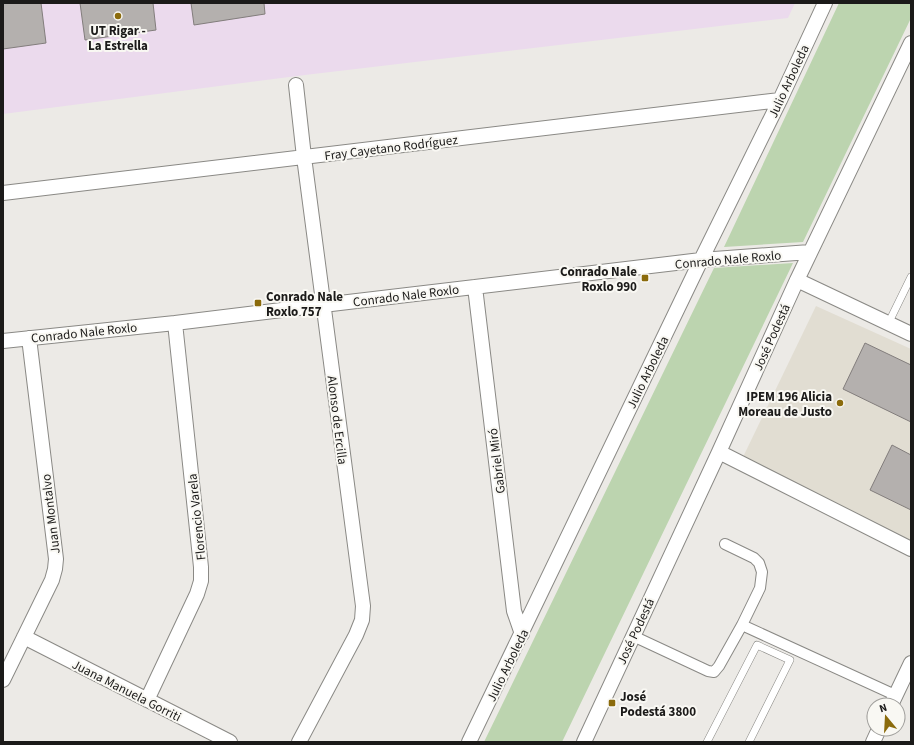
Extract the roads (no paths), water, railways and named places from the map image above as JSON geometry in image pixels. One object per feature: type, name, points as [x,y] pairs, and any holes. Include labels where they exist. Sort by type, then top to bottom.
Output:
[{"type":"street","name":"Julio Arboleda","points":[[469,742],[701,260],[780,100],[825,3]]},
{"type":"street","name":"José Podestá","points":[[584,742],[810,252],[911,43]]},
{"type":"street","name":"Alonso de Ercilla","points":[[296,85],[323,305],[363,606],[362,620],[356,635],[299,742]]},
{"type":"street","name":"Fray Cayetano Rodríguez","points":[[3,193],[780,100]]},
{"type":"street","name":"Conrado Nale Roxlo","points":[[3,341],[175,323],[701,260],[810,252]]},
{"type":"street","points":[[797,280],[911,334]]},
{"type":"street","name":"Gabriel Miró","points":[[475,286],[514,611],[522,634]]},
{"type":"street","name":"Florencio Varela","points":[[147,700],[197,594],[201,581],[202,567],[175,323]]},
{"type":"street","name":"Juan Montalvo","points":[[3,680],[52,580],[56,559],[29,338]]},
{"type":"street","points":[[719,452],[911,549]]},
{"type":"street","points":[[633,636],[708,672],[714,672],[719,666],[742,625],[760,588],[762,572],[759,563],[754,558],[726,544]]},
{"type":"street","points":[[742,625],[887,697]]},
{"type":"street","name":"Juana Manuela Gorriti","points":[[24,637],[230,742]]},
{"type":"street","points":[[894,697],[911,663]]},
{"type":"lane","points":[[888,324],[911,277]]},
{"type":"lane","points":[[707,742],[757,645],[790,660],[749,742]]},
{"type":"place","name":"UT Rigar - La Estrella","points":[[118,16]]},
{"type":"place","name":"Conrado Nale Roxlo 990","points":[[645,278]]},
{"type":"place","name":"Conrado Nale Roxlo 757","points":[[258,303]]},
{"type":"place","name":"IPEM 196 Alicia Moreau de Justo","points":[[840,403]]},
{"type":"place","name":"José Podestá 3800","points":[[612,703]]}]
